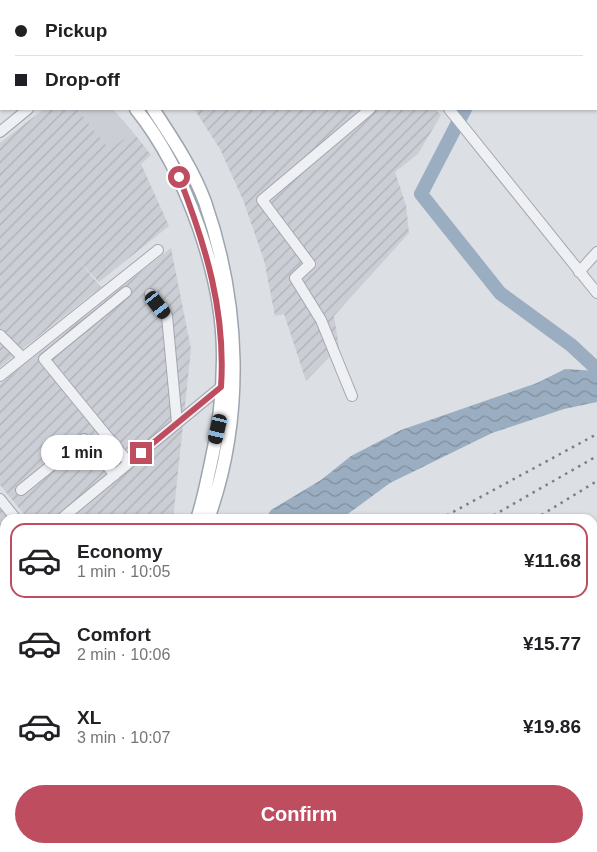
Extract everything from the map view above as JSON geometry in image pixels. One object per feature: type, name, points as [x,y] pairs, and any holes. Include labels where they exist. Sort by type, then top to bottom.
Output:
[{"type":"main road","points":[[137,110],[152,129],[179,177],[199,228],[218,298],[223,358],[218,429],[202,514]]},
{"type":"main road","points":[[154,110],[177,147],[204,201],[222,266],[233,320],[234,384],[227,442],[213,504],[204,514]]},
{"type":"street","points":[[0,132],[27,110]]},
{"type":"street","points":[[352,396],[321,320],[295,278],[310,264],[262,200],[369,110]]},
{"type":"street","points":[[450,110],[597,293]]},
{"type":"street","points":[[0,376],[158,250]]},
{"type":"street","points":[[579,272],[597,252]]},
{"type":"street","points":[[126,292],[44,359],[129,463]]},
{"type":"street","points":[[150,294],[167,316],[177,423]]},
{"type":"street","points":[[0,335],[23,358]]},
{"type":"street","points":[[67,514],[221,387]]},
{"type":"street","points":[[21,490],[84,439],[115,475]]},
{"type":"street","points":[[0,498],[12,514]]},
{"type":"shaded area","points":[[43,110],[78,110],[110,150],[133,132],[151,155],[141,164],[169,226],[99,282],[78,260],[101,287],[0,367],[0,143]]},
{"type":"shaded area","points":[[78,110],[114,110],[133,132],[111,151]]},
{"type":"shaded area","points":[[195,110],[436,110],[441,115],[418,154],[395,172],[406,205],[409,233],[334,316],[339,347],[306,381],[284,314],[275,316],[264,260],[243,200],[220,149]]},
{"type":"shaded area","points":[[171,248],[191,349],[174,514],[24,514],[0,485],[0,384]]},
{"type":"shaded area","points":[[0,505],[7,514],[0,514]]},
{"type":"water","points":[[565,369],[597,371],[597,402],[564,409],[492,433],[390,483],[348,514],[268,514],[271,510],[321,480],[351,456],[401,430],[537,383]]},
{"type":"waterway","points":[[464,110],[421,194],[500,293],[571,345],[597,369]]},
{"type":"railway","points":[[449,514],[597,434]]},
{"type":"railway","points":[[496,514],[597,456]]},
{"type":"railway","points":[[543,514],[597,481]]},
{"type":"route","points":[[141,453],[221,387],[223,358],[218,298],[199,228],[179,177]]}]
